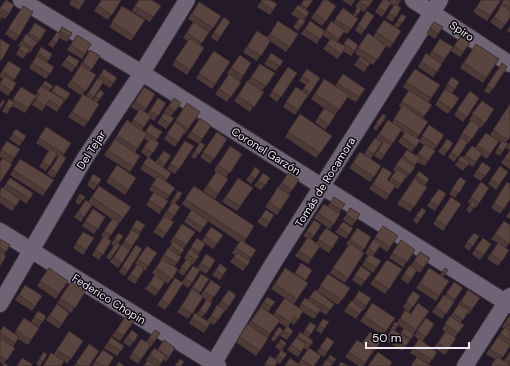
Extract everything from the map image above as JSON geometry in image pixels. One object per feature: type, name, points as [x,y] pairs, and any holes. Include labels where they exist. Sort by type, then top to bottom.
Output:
[{"type":"street","name":"Coronel Garzón","points":[[21,0],[142,73],[322,187],[509,301]]},
{"type":"street","name":"Del Tejar","points":[[0,304],[85,158],[142,73],[187,0]]},
{"type":"street","name":"Spiro","points":[[413,0],[437,6],[510,64]]},
{"type":"street","name":"Tomás de Rocamora","points":[[214,365],[272,265],[437,6]]},
{"type":"street","name":"Federico Chopin","points":[[0,231],[214,365]]},
{"type":"street","points":[[465,366],[509,301]]},
{"type":"building","points":[[6,0],[14,5],[9,14],[0,8]]},
{"type":"building","points":[[75,0],[85,0],[82,5]]},
{"type":"building","points":[[102,0],[121,0],[112,15],[98,6]]},
{"type":"building","points":[[139,0],[152,0],[161,6],[153,17],[135,6]]},
{"type":"building","points":[[262,0],[270,0],[277,4],[273,10],[261,2]]},
{"type":"building","points":[[304,0],[313,0],[307,8],[301,4]]},
{"type":"building","points":[[324,0],[327,0],[336,6],[326,21],[315,13]]},
{"type":"building","points":[[360,0],[373,0],[368,7],[359,2]]},
{"type":"building","points":[[383,0],[387,0],[391,3],[385,12],[378,7]]},
{"type":"building","points":[[481,0],[501,0],[490,16],[477,7]]},
{"type":"building","points":[[504,0],[510,0],[510,8],[502,2]]},
{"type":"building","points":[[199,2],[221,16],[213,28],[192,14]]},
{"type":"building","points":[[395,4],[401,8],[396,17],[389,13]]},
{"type":"building","points":[[298,5],[309,12],[306,17],[295,9]]},
{"type":"building","points":[[502,5],[510,11],[510,17],[505,25],[494,17]]},
{"type":"building","points":[[23,6],[33,12],[19,36],[8,29]]},
{"type":"building","points":[[122,6],[145,20],[134,36],[112,22]]},
{"type":"building","points":[[359,6],[362,8],[358,14],[355,12]]},
{"type":"building","points":[[343,8],[358,19],[351,29],[335,19]]},
{"type":"building","points":[[367,11],[374,16],[365,30],[358,25]]},
{"type":"building","points":[[0,13],[3,15],[0,20]]},
{"type":"building","points":[[402,14],[406,17],[402,23],[397,21]]},
{"type":"building","points":[[224,17],[230,22],[220,37],[214,32]]},
{"type":"building","points":[[300,18],[305,21],[302,26],[297,22]]},
{"type":"building","points":[[384,20],[401,31],[393,43],[376,32]]},
{"type":"building","points":[[278,21],[298,34],[290,47],[270,34]]},
{"type":"building","points":[[310,21],[325,31],[320,39],[305,29]]},
{"type":"building","points":[[331,21],[345,30],[339,39],[326,30]]},
{"type":"building","points":[[194,22],[209,32],[202,43],[187,33]]},
{"type":"building","points":[[434,22],[443,27],[438,34],[430,28]]},
{"type":"building","points":[[35,23],[46,30],[40,40],[29,33]]},
{"type":"building","points":[[62,27],[72,33],[70,37],[60,31]]},
{"type":"building","points":[[257,31],[271,40],[261,56],[247,47]]},
{"type":"building","points":[[57,32],[61,35],[56,43],[52,40]]},
{"type":"building","points":[[368,33],[386,46],[377,60],[358,48]]},
{"type":"building","points":[[26,34],[37,42],[33,48],[22,41]]},
{"type":"building","points":[[77,35],[91,44],[85,54],[71,45]]},
{"type":"building","points":[[461,36],[470,43],[463,52],[454,46]]},
{"type":"building","points":[[190,38],[204,48],[190,70],[175,60]]},
{"type":"building","points":[[331,38],[346,47],[341,54],[327,44]]},
{"type":"building","points":[[348,38],[358,45],[355,51],[344,44]]},
{"type":"building","points":[[0,39],[10,45],[1,61],[0,60]]},
{"type":"building","points":[[440,39],[453,47],[444,59],[432,51]]},
{"type":"building","points":[[476,44],[499,59],[486,78],[464,63]]},
{"type":"building","points":[[22,45],[30,49],[27,54],[19,49]]},
{"type":"building","points":[[41,47],[52,54],[49,60],[38,53]]},
{"type":"building","points":[[90,50],[100,56],[92,69],[83,63]]},
{"type":"building","points":[[214,51],[230,62],[215,84],[199,73]]},
{"type":"building","points":[[271,53],[283,61],[280,66],[268,59]]},
{"type":"building","points":[[426,53],[442,64],[437,72],[421,62]]},
{"type":"building","points":[[69,55],[79,61],[76,67],[65,60]]},
{"type":"building","points":[[240,55],[251,63],[243,76],[231,68]]},
{"type":"building","points":[[37,56],[54,67],[50,74],[32,63]]},
{"type":"building","points":[[360,57],[370,63],[368,67],[358,60]]},
{"type":"building","points":[[9,61],[21,69],[15,79],[2,71]]},
{"type":"building","points":[[502,63],[507,67],[493,89],[487,86]]},
{"type":"building","points":[[260,64],[275,73],[266,86],[251,77]]},
{"type":"building","points":[[81,65],[96,75],[86,91],[71,81]]},
{"type":"building","points":[[288,67],[297,73],[281,97],[272,91]]},
{"type":"building","points":[[104,69],[117,78],[113,83],[101,75]]},
{"type":"building","points":[[307,69],[320,78],[310,93],[304,88],[309,80],[302,76]]},
{"type":"building","points":[[415,69],[440,85],[431,98],[406,82]]},
{"type":"building","points":[[229,74],[241,82],[231,97],[219,89]]},
{"type":"building","points":[[343,74],[365,89],[359,97],[337,83]]},
{"type":"building","points":[[5,76],[16,83],[12,91],[0,83]]},
{"type":"building","points":[[452,77],[459,82],[455,89],[447,84]]},
{"type":"building","points":[[98,78],[104,81],[94,97],[88,93]]},
{"type":"building","points":[[324,79],[349,95],[339,110],[315,94]]},
{"type":"building","points":[[45,81],[53,86],[51,89],[43,84]]},
{"type":"building","points":[[247,81],[264,92],[254,107],[238,96]]},
{"type":"building","points":[[56,85],[70,93],[66,100],[52,91]]},
{"type":"building","points":[[41,86],[64,100],[60,107],[49,100],[45,106],[36,100],[40,94],[37,92]]},
{"type":"building","points":[[21,87],[36,96],[28,108],[13,99]]},
{"type":"building","points":[[144,87],[155,94],[146,109],[135,102]]},
{"type":"building","points":[[296,87],[308,95],[298,110],[286,102]]},
{"type":"building","points":[[445,89],[459,98],[452,109],[438,100]]},
{"type":"building","points":[[100,90],[104,93],[100,99],[95,97]]},
{"type":"building","points":[[409,90],[432,105],[424,116],[402,101]]},
{"type":"building","points":[[470,91],[479,98],[467,117],[457,110]]},
{"type":"building","points":[[83,94],[99,104],[88,122],[72,112]]},
{"type":"building","points":[[158,98],[166,103],[158,116],[150,111]]},
{"type":"building","points":[[174,98],[181,103],[175,111],[168,107]]},
{"type":"building","points":[[9,99],[14,103],[10,109],[5,106]]},
{"type":"building","points":[[3,100],[5,101],[0,109],[0,104]]},
{"type":"building","points":[[482,101],[494,109],[485,123],[472,114]]},
{"type":"building","points":[[187,103],[200,112],[188,129],[176,120]]},
{"type":"building","points":[[510,104],[510,137],[508,140],[493,130]]},
{"type":"building","points":[[403,105],[428,122],[419,135],[394,119]]},
{"type":"building","points":[[325,108],[335,115],[329,125],[318,117]]},
{"type":"building","points":[[140,109],[151,116],[144,127],[133,120]]},
{"type":"building","points":[[164,113],[174,118],[170,124],[161,118]]},
{"type":"building","points":[[300,114],[332,136],[320,153],[288,132]]},
{"type":"building","points":[[383,114],[386,116],[380,126],[376,123]]},
{"type":"building","points":[[200,118],[211,126],[202,139],[191,132]]},
{"type":"building","points":[[127,120],[147,134],[137,149],[117,135]]},
{"type":"building","points":[[388,120],[402,129],[393,143],[379,134]]},
{"type":"building","points":[[471,120],[480,126],[472,139],[462,133]]},
{"type":"building","points":[[175,122],[186,130],[178,142],[167,134]]},
{"type":"building","points":[[150,124],[162,132],[157,139],[146,132]]},
{"type":"building","points":[[429,125],[444,135],[437,146],[422,136]]},
{"type":"building","points":[[46,127],[71,143],[64,154],[39,138]]},
{"type":"building","points":[[16,129],[26,136],[23,141],[12,134]]},
{"type":"building","points":[[406,131],[420,140],[416,147],[402,137]]},
{"type":"building","points":[[217,132],[227,139],[214,159],[203,152]]},
{"type":"building","points":[[486,133],[499,141],[490,154],[477,145]]},
{"type":"building","points":[[461,137],[468,142],[458,157],[451,152]]},
{"type":"building","points":[[151,138],[159,143],[153,153],[144,147]]},
{"type":"building","points":[[375,138],[382,142],[374,154],[367,150]]},
{"type":"building","points":[[115,139],[140,156],[133,167],[108,150]]},
{"type":"building","points":[[447,139],[453,143],[448,151],[442,147]]},
{"type":"building","points":[[7,141],[20,149],[14,158],[1,150]]},
{"type":"building","points":[[185,141],[194,146],[179,169],[170,164]]},
{"type":"building","points":[[384,141],[391,145],[384,155],[378,151]]},
{"type":"building","points":[[502,141],[508,144],[503,151],[498,148]]},
{"type":"building","points":[[200,142],[205,145],[199,154],[195,152]]},
{"type":"building","points":[[425,144],[435,151],[428,161],[418,154]]},
{"type":"building","points":[[230,146],[242,154],[230,173],[218,165]]},
{"type":"building","points":[[472,146],[482,153],[476,162],[465,155]]},
{"type":"building","points":[[50,149],[57,154],[50,166],[42,162]]},
{"type":"building","points":[[407,150],[420,158],[415,165],[403,156]]},
{"type":"building","points":[[510,150],[510,162],[505,158]]},
{"type":"building","points":[[164,151],[171,156],[165,164],[158,159]]},
{"type":"building","points":[[360,152],[381,166],[374,177],[353,163]]},
{"type":"building","points":[[60,154],[66,158],[57,173],[51,169]]},
{"type":"building","points":[[461,156],[470,162],[467,166],[458,160]]},
{"type":"building","points":[[148,157],[171,173],[167,179],[143,164]]},
{"type":"building","points":[[3,158],[12,164],[0,181],[0,162]]},
{"type":"building","points":[[401,158],[415,167],[410,174],[396,165]]},
{"type":"building","points":[[20,159],[54,180],[46,191],[13,170]]},
{"type":"building","points":[[482,162],[491,168],[485,176],[477,171]]},
{"type":"building","points":[[117,165],[136,178],[128,190],[109,177]]},
{"type":"building","points":[[500,166],[508,172],[499,185],[491,179]]},
{"type":"building","points":[[255,167],[260,171],[255,179],[250,175]]},
{"type":"building","points":[[383,167],[392,173],[387,180],[396,185],[389,195],[373,184]]},
{"type":"building","points":[[397,169],[407,175],[401,184],[391,178]]},
{"type":"building","points":[[217,171],[228,179],[218,194],[207,186]]},
{"type":"building","points":[[419,171],[429,179],[426,183],[416,176]]},
{"type":"building","points":[[263,173],[270,178],[265,185],[258,181]]},
{"type":"building","points":[[288,173],[299,180],[292,190],[282,183]]},
{"type":"building","points":[[93,174],[101,179],[98,185],[90,180]]},
{"type":"building","points":[[158,176],[175,188],[169,196],[152,185]]},
{"type":"building","points":[[460,177],[466,181],[459,193],[452,189]]},
{"type":"building","points":[[10,178],[33,193],[30,199],[6,184]]},
{"type":"building","points":[[238,178],[253,188],[240,206],[226,197]]},
{"type":"building","points":[[414,179],[427,187],[414,207],[401,199]]},
{"type":"building","points":[[481,182],[489,188],[479,203],[471,197]]},
{"type":"building","points":[[507,182],[510,184],[510,199],[504,209],[494,203]]},
{"type":"building","points":[[99,186],[131,207],[123,218],[92,197]]},
{"type":"building","points":[[194,186],[254,226],[246,239],[185,199]]},
{"type":"building","points":[[2,187],[20,199],[16,206],[0,196]]},
{"type":"building","points":[[278,187],[290,195],[280,210],[269,202]]},
{"type":"building","points":[[439,189],[446,194],[438,206],[430,201]]},
{"type":"building","points":[[178,191],[182,193],[178,200],[174,198]]},
{"type":"building","points":[[154,192],[168,201],[163,209],[149,200]]},
{"type":"building","points":[[80,194],[85,197],[83,200],[78,197]]},
{"type":"building","points":[[334,197],[345,204],[341,210],[330,203]]},
{"type":"building","points":[[451,197],[461,204],[446,226],[436,219]]},
{"type":"building","points":[[86,200],[92,205],[84,217],[78,212]]},
{"type":"building","points":[[472,201],[476,204],[474,208],[470,205]]},
{"type":"building","points":[[173,202],[180,207],[174,216],[167,211]]},
{"type":"building","points":[[324,204],[340,214],[334,224],[318,213]]},
{"type":"building","points":[[350,208],[360,214],[356,221],[346,215]]},
{"type":"building","points":[[422,208],[426,211],[420,219],[416,216]]},
{"type":"building","points":[[93,209],[105,217],[98,229],[85,221]]},
{"type":"building","points":[[192,210],[208,221],[203,228],[187,217]]},
{"type":"building","points":[[266,210],[274,215],[269,223],[261,217]]},
{"type":"building","points":[[164,216],[174,222],[166,233],[157,227]]},
{"type":"building","points":[[113,218],[119,223],[111,235],[104,231]]},
{"type":"building","points":[[137,220],[145,225],[140,232],[132,227]]},
{"type":"building","points":[[314,220],[321,225],[314,236],[307,231]]},
{"type":"building","points":[[504,221],[510,225],[509,244],[495,234]]},
{"type":"building","points":[[343,222],[353,228],[349,234],[339,227]]},
{"type":"building","points":[[182,224],[195,232],[186,245],[174,237]]},
{"type":"building","points":[[383,226],[398,236],[390,247],[375,237]]},
{"type":"building","points":[[211,227],[223,235],[217,244],[205,236]]},
{"type":"building","points":[[326,228],[339,237],[332,248],[318,239]]},
{"type":"building","points":[[357,228],[371,237],[364,249],[350,240]]},
{"type":"building","points":[[132,230],[140,235],[132,246],[124,241]]},
{"type":"building","points":[[83,232],[94,238],[86,250],[76,243]]},
{"type":"building","points":[[118,233],[123,236],[119,242],[115,239]]},
{"type":"building","points":[[474,233],[479,236],[473,246],[467,242]]},
{"type":"building","points":[[104,236],[111,241],[103,255],[95,250]]},
{"type":"building","points":[[308,237],[320,246],[311,259],[299,251]]},
{"type":"building","points":[[197,238],[205,244],[200,252],[191,247]]},
{"type":"building","points":[[483,238],[491,244],[484,255],[475,249]]},
{"type":"building","points":[[0,239],[10,245],[6,252],[0,248]]},
{"type":"building","points":[[374,239],[381,244],[375,253],[368,248]]},
{"type":"building","points":[[241,240],[256,250],[251,258],[236,248]]},
{"type":"building","points":[[401,240],[415,250],[407,262],[392,253]]},
{"type":"building","points":[[173,241],[184,249],[182,253],[171,246]]},
{"type":"building","points":[[116,243],[120,245],[113,255],[110,252]]},
{"type":"building","points":[[350,243],[364,253],[348,278],[333,268]]},
{"type":"building","points":[[498,243],[509,250],[502,261],[491,254]]},
{"type":"building","points":[[122,244],[130,250],[122,263],[114,257]]},
{"type":"building","points":[[136,245],[142,249],[128,271],[122,267]]},
{"type":"building","points":[[147,246],[157,253],[148,266],[138,259]]},
{"type":"building","points":[[168,248],[181,257],[177,263],[164,255]]},
{"type":"building","points":[[190,249],[199,256],[196,260],[187,253]]},
{"type":"building","points":[[0,252],[6,256],[0,266]]},
{"type":"building","points":[[420,252],[430,258],[423,268],[414,261]]},
{"type":"building","points":[[237,253],[250,261],[247,266],[234,257]]},
{"type":"building","points":[[206,254],[215,260],[210,269],[201,263]]},
{"type":"building","points":[[370,254],[381,261],[376,268],[365,260]]},
{"type":"building","points":[[162,259],[178,269],[172,279],[156,268]]},
{"type":"building","points":[[187,259],[192,263],[187,271],[181,267]]},
{"type":"building","points":[[387,260],[402,269],[389,289],[374,279]]},
{"type":"building","points":[[301,263],[312,270],[306,280],[295,273]]},
{"type":"building","points":[[137,264],[144,269],[138,279],[131,274]]},
{"type":"building","points":[[220,264],[227,269],[223,275],[216,270]]},
{"type":"building","points":[[410,265],[417,270],[411,279],[404,274]]},
{"type":"building","points":[[193,266],[200,270],[192,283],[185,278]]},
{"type":"building","points":[[361,266],[371,273],[365,281],[355,275]]},
{"type":"building","points":[[49,268],[68,281],[59,294],[40,281]]},
{"type":"building","points":[[285,268],[308,283],[297,299],[275,284]]},
{"type":"building","points":[[429,268],[449,281],[439,296],[420,283]]},
{"type":"building","points":[[445,268],[448,270],[445,274],[442,272]]},
{"type":"building","points":[[201,274],[209,279],[200,292],[193,287]]},
{"type":"building","points":[[328,274],[350,288],[342,300],[320,286]]},
{"type":"building","points":[[155,275],[165,282],[159,291],[149,284]]},
{"type":"building","points":[[175,278],[183,283],[169,305],[161,300]]},
{"type":"building","points":[[211,280],[221,287],[214,297],[204,291]]},
{"type":"building","points":[[71,282],[85,292],[75,308],[60,298]]},
{"type":"building","points":[[454,282],[463,288],[455,299],[446,294]]},
{"type":"building","points":[[25,285],[42,296],[35,306],[19,295]]},
{"type":"building","points":[[192,289],[203,297],[192,314],[181,307]]},
{"type":"building","points":[[229,290],[236,295],[229,306],[221,301]]},
{"type":"building","points":[[315,290],[334,304],[330,310],[310,297]]},
{"type":"building","points":[[468,290],[480,298],[472,309],[461,302]]},
{"type":"building","points":[[359,291],[371,298],[366,306],[355,298]]},
{"type":"building","points":[[413,291],[420,296],[413,307],[406,302]]},
{"type":"building","points":[[444,295],[454,302],[446,314],[436,307]]},
{"type":"building","points":[[267,297],[275,302],[271,307],[264,302]]},
{"type":"building","points":[[285,298],[303,311],[298,320],[294,317],[291,323],[275,312]]},
{"type":"building","points":[[305,298],[321,309],[317,314],[301,304]]},
{"type":"building","points":[[207,299],[212,303],[205,314],[200,310]]},
{"type":"building","points":[[351,301],[363,309],[359,314],[348,306]]},
{"type":"building","points":[[372,303],[395,318],[386,331],[364,316]]},
{"type":"building","points":[[418,303],[429,311],[416,330],[400,319],[405,310],[411,314]]},
{"type":"building","points":[[57,304],[69,313],[62,324],[50,315]]},
{"type":"building","points":[[459,304],[469,310],[463,320],[453,313]]},
{"type":"building","points":[[217,305],[225,310],[218,320],[211,316]]},
{"type":"building","points":[[261,307],[280,320],[270,334],[251,321]]},
{"type":"building","points":[[38,311],[46,316],[43,322],[34,317]]},
{"type":"building","points":[[195,313],[210,323],[207,328],[192,318]]},
{"type":"building","points":[[510,315],[510,325],[506,322]]},
{"type":"building","points":[[126,316],[134,321],[123,336],[116,331]]},
{"type":"building","points":[[450,316],[464,325],[458,333],[445,324]]},
{"type":"building","points":[[24,318],[39,328],[31,340],[16,330]]},
{"type":"building","points":[[426,318],[434,324],[426,337],[417,331]]},
{"type":"building","points":[[323,319],[329,322],[324,329],[319,325]]},
{"type":"building","points":[[310,322],[316,326],[311,334],[305,330]]},
{"type":"building","points":[[395,322],[399,324],[397,327],[393,324]]},
{"type":"building","points":[[248,324],[268,338],[260,351],[239,337]]},
{"type":"building","points":[[3,326],[19,337],[15,343],[0,333]]},
{"type":"building","points":[[287,326],[293,331],[290,335],[284,331]]},
{"type":"building","points":[[279,327],[283,330],[278,337],[274,334]]},
{"type":"building","points":[[505,327],[510,331],[510,340],[500,334]]},
{"type":"building","points":[[404,328],[414,334],[411,339],[401,333]]},
{"type":"building","points":[[392,329],[410,340],[406,346],[388,335]]},
{"type":"building","points":[[132,330],[138,335],[134,342],[127,337]]},
{"type":"building","points":[[155,330],[160,333],[154,342],[149,338]]},
{"type":"building","points":[[69,331],[83,341],[71,359],[57,350]]},
{"type":"building","points":[[446,331],[456,338],[448,350],[438,343]]},
{"type":"building","points":[[300,332],[313,341],[311,345],[298,337]]},
{"type":"building","points":[[370,332],[381,340],[375,350],[363,342]]},
{"type":"building","points":[[111,337],[124,346],[121,351],[108,343]]},
{"type":"building","points":[[327,337],[334,342],[327,352],[320,347]]},
{"type":"building","points":[[498,337],[510,345],[503,357],[490,349]]},
{"type":"building","points":[[0,338],[15,348],[7,360],[0,355]]},
{"type":"building","points":[[296,338],[306,344],[301,352],[291,345]]},
{"type":"building","points":[[141,339],[151,345],[141,359],[132,353]]},
{"type":"building","points":[[281,339],[286,343],[285,346],[279,342]]},
{"type":"building","points":[[419,339],[437,352],[432,360],[413,348]]},
{"type":"building","points":[[164,340],[175,348],[169,357],[158,349]]},
{"type":"building","points":[[357,340],[373,351],[365,363],[349,352]]},
{"type":"building","points":[[89,344],[99,351],[89,366],[80,366],[76,363]]},
{"type":"building","points":[[154,348],[166,356],[161,363],[150,355]]},
{"type":"building","points":[[309,348],[321,356],[314,366],[301,359]]},
{"type":"building","points":[[103,350],[114,357],[108,366],[103,366],[95,361]]},
{"type":"building","points":[[281,350],[287,354],[283,359],[278,355]]},
{"type":"building","points":[[44,352],[47,355],[43,361],[39,359]]},
{"type":"building","points":[[378,352],[392,362],[390,366],[368,366]]},
{"type":"building","points":[[510,352],[510,362],[506,359]]},
{"type":"building","points":[[51,353],[64,361],[61,366],[44,365]]},
{"type":"building","points":[[330,355],[336,359],[334,362],[328,358]]},
{"type":"building","points":[[270,356],[278,361],[275,366],[265,364]]},
{"type":"building","points":[[417,357],[431,366],[411,366]]},
{"type":"building","points":[[497,357],[510,365],[510,366],[491,366]]},
{"type":"building","points":[[22,358],[32,364],[31,366],[17,366]]},
{"type":"building","points":[[290,358],[301,366],[285,366]]},
{"type":"building","points":[[180,359],[184,362],[181,366],[175,366]]},
{"type":"building","points":[[148,360],[156,366],[144,366]]},
{"type":"building","points":[[326,360],[332,364],[331,366],[323,365]]},
{"type":"building","points":[[119,362],[124,366],[116,366]]},
{"type":"building","points":[[341,362],[348,366],[338,366]]},
{"type":"building","points":[[4,363],[9,366],[2,366]]}]
